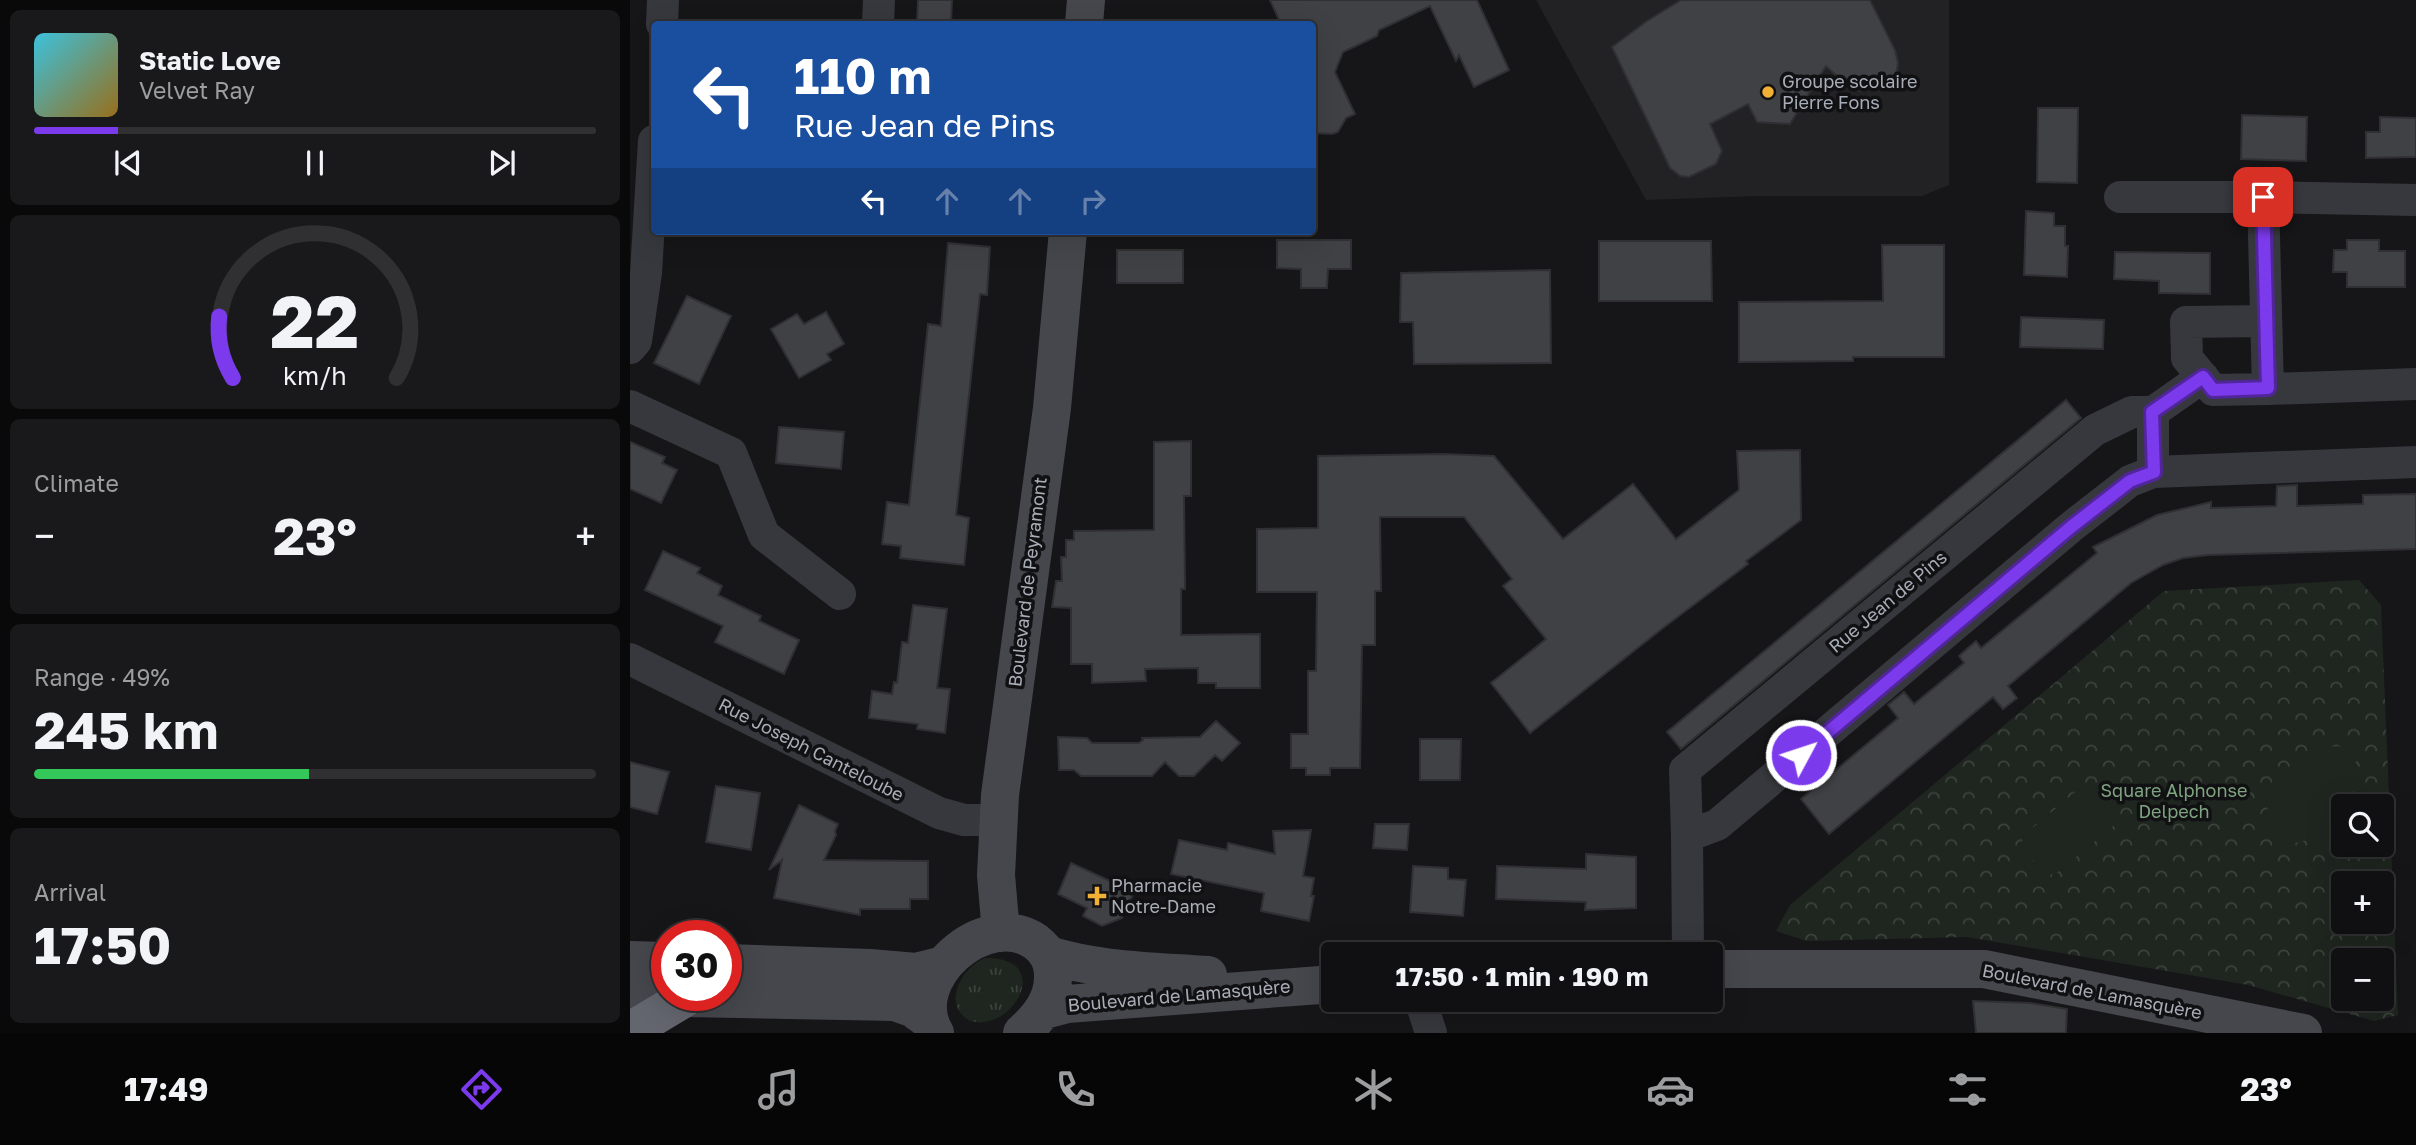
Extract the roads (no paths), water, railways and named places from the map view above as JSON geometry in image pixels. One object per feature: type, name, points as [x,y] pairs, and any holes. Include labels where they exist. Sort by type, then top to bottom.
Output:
[{"type":"highway","points":[[630,1031],[663,1011]]},
{"type":"main road","points":[[1084,21],[1086,0]]},
{"type":"main road","name":"Boulevard de Peyramont","points":[[1001,933],[996,875],[998,821],[1034,526],[1052,408],[1068,235]]},
{"type":"main road","points":[[932,1027],[927,1006],[930,989],[944,965],[960,949],[981,937],[1001,933],[1015,933],[1030,938],[1048,955],[1053,968],[1051,996],[1033,1022]]},
{"type":"main road","name":"Boulevard de Lamasquère","points":[[1048,955],[1106,966],[1321,984]]},
{"type":"main road","points":[[630,960],[651,961]]},
{"type":"main road","points":[[742,964],[916,972],[944,965]]},
{"type":"main road","name":"Boulevard de Lamasquère","points":[[1723,969],[1984,969],[2303,1033]]},
{"type":"main road","name":"Boulevard de Lamasquère","points":[[1033,1022],[1068,1004],[1321,984]]},
{"type":"main road","points":[[630,997],[651,997]]},
{"type":"main road","points":[[742,999],[895,1002],[912,1008],[932,1027]]},
{"type":"street","points":[[662,21],[663,0]]},
{"type":"street","points":[[630,348],[636,341],[646,273],[651,190]]},
{"type":"street","points":[[2120,197],[2416,200]]},
{"type":"street","points":[[2263,197],[2268,388]]},
{"type":"street","points":[[2265,321],[2186,322],[2187,358],[2213,390],[2416,384]]},
{"type":"street","name":"Rue Jean de Pins","points":[[1688,942],[1685,770],[2095,430],[2132,412],[2152,412],[2203,377]]},
{"type":"street","points":[[630,406],[731,453],[764,534],[840,594]]},
{"type":"street","points":[[2152,412],[2154,472]]},
{"type":"street","points":[[1687,836],[1717,825],[2071,527],[2130,481],[2154,472],[2416,462]]},
{"type":"street","name":"Rue Joseph Canteloube","points":[[630,659],[939,813],[964,820],[998,821]]},
{"type":"street","points":[[1424,1012],[1431,1033]]},
{"type":"place","name":"Groupe scolaire Pierre Fons","points":[[1768,92]]},
{"type":"place","name":"Pharmacie Notre-Dame","points":[[1097,896]]},
{"type":"park label","name":"Square Alphonse Delpech","points":[[2174,801]]}]
